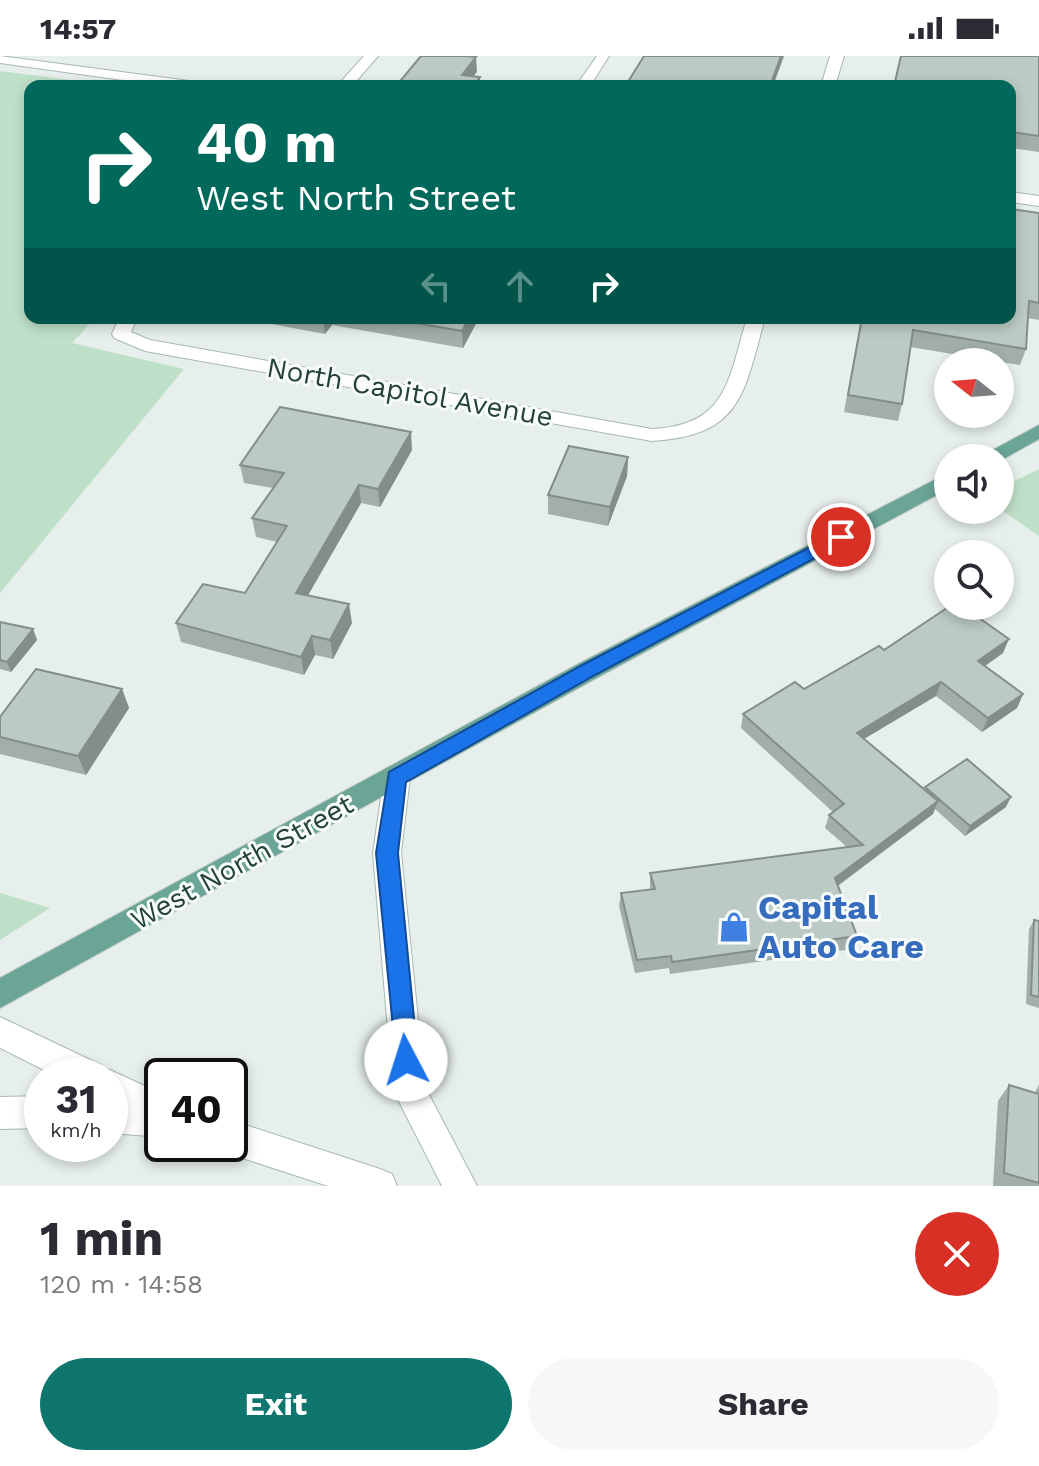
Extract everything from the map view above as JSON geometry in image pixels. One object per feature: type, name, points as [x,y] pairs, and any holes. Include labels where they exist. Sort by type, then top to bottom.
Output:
[{"type":"main road","points":[[1014,444],[1039,431]]},
{"type":"main road","name":"West North Street","points":[[0,994],[591,669],[934,487]]},
{"type":"street","points":[[349,80],[371,56]]},
{"type":"street","points":[[830,80],[837,56]]},
{"type":"street","points":[[0,59],[153,80]]},
{"type":"street","points":[[1016,198],[1039,201]]},
{"type":"street","name":"North Capitol Avenue","points":[[125,326],[145,345],[652,435],[678,436],[700,430],[720,416],[731,400],[754,324]]},
{"type":"street","points":[[397,777],[387,853],[409,1090],[460,1186]]},
{"type":"street","points":[[0,1032],[53,1058]]},
{"type":"street","points":[[0,1113],[24,1112]]},
{"type":"street","points":[[248,1143],[380,1186]]},
{"type":"lane","points":[[587,80],[603,56]]},
{"type":"green space","points":[[0,71],[71,80],[24,80],[24,324],[89,324],[72,343],[184,369],[0,593]]},
{"type":"green space","points":[[1039,469],[1039,536],[1014,519],[1014,481]]},
{"type":"green space","points":[[0,893],[50,908],[0,940]]},
{"type":"building","points":[[421,56],[476,57],[462,75],[480,77],[478,80],[401,80]]},
{"type":"building","points":[[644,56],[781,56],[772,80],[629,80]]},
{"type":"building","points":[[901,56],[1039,56],[1039,136],[1016,133],[1016,80],[895,80]]},
{"type":"building","points":[[1016,210],[1039,213],[1039,303],[1029,301],[1026,349],[913,330],[902,404],[848,395],[861,324],[1016,324]]},
{"type":"building","points":[[422,324],[466,324],[462,331]]},
{"type":"building","points":[[280,407],[411,432],[378,489],[359,485],[296,593],[349,604],[330,640],[312,636],[301,657],[176,623],[203,584],[245,593],[287,526],[252,518],[284,473],[240,465]]},
{"type":"building","points":[[569,446],[628,457],[610,507],[548,495]]},
{"type":"building","points":[[934,617],[934,620],[982,620],[1009,639],[978,661],[1023,694],[988,718],[941,682],[857,733],[938,801],[835,878],[857,936],[672,962],[671,956],[637,960],[621,893],[655,889],[650,873],[863,845],[829,815],[844,804],[743,714],[795,682],[804,689],[879,646],[884,650]]},
{"type":"building","points":[[0,622],[33,629],[7,662],[0,660]]},
{"type":"building","points":[[36,669],[122,689],[78,756],[0,737],[0,717]]},
{"type":"building","points":[[967,759],[1011,797],[970,826],[925,787]]},
{"type":"building","points":[[1034,920],[1039,921],[1039,997],[1031,995]]},
{"type":"building","points":[[1009,1085],[1039,1094],[1039,1183],[1004,1173]]},
{"type":"place","name":"Capital Auto Care","points":[[734,927]]},
{"type":"route","points":[[406,1060],[387,853],[397,777],[591,669],[841,537]]}]
